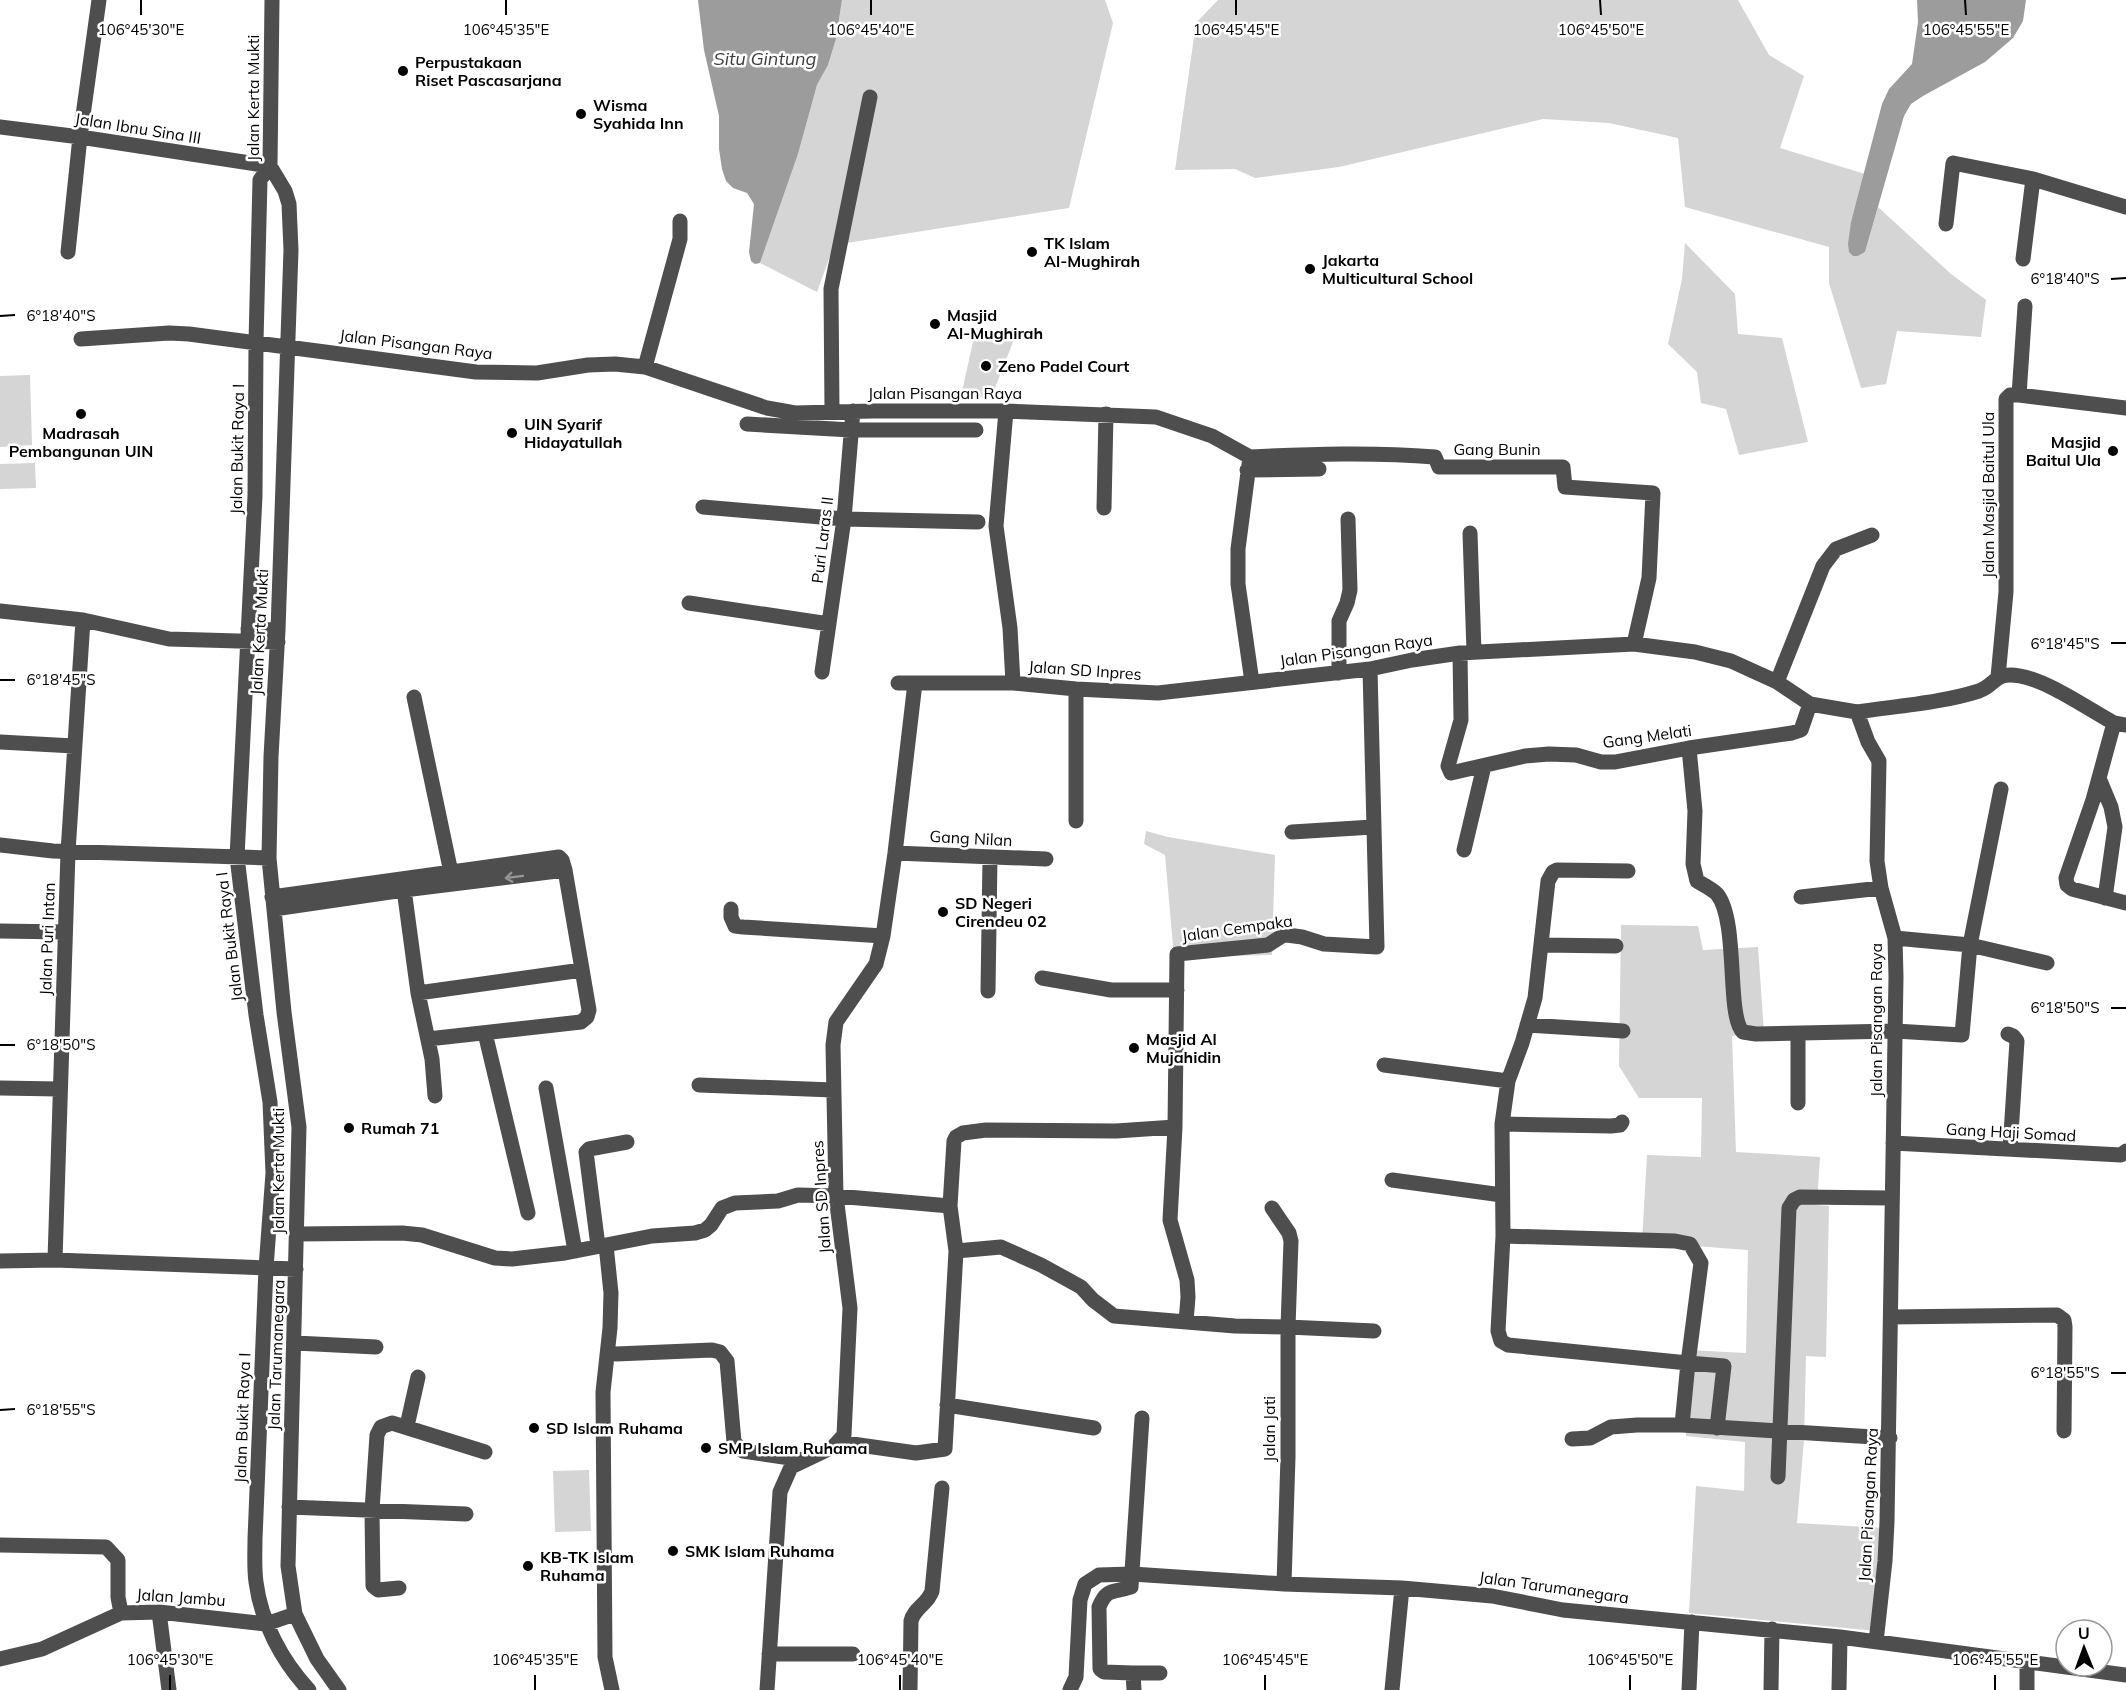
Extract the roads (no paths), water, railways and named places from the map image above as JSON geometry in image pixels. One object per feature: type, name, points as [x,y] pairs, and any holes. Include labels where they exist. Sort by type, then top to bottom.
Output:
[{"type":"street","points":[[68,252],[80,137],[99,0]]},
{"type":"street","name":"Jalan Kerta Mukti","points":[[272,0],[270,166],[285,191],[291,217],[283,345],[278,636],[271,757],[269,858],[284,1012],[299,1127],[297,1234],[281,1269]]},
{"type":"street","points":[[832,411],[831,289],[870,97]]},
{"type":"street","name":"Jalan Ibnu Sina III","points":[[0,127],[270,166]]},
{"type":"street","points":[[1946,224],[1953,163],[2033,179],[2126,207]]},
{"type":"street","name":"Jalan Bukit Raya I","points":[[270,166],[260,180],[255,496],[237,857],[256,1015],[270,1102],[281,1269],[255,1539],[256,1582],[280,1619],[292,1671],[309,1690]]},
{"type":"street","points":[[2024,259],[2033,179]]},
{"type":"street","points":[[645,367],[680,239],[680,221]]},
{"type":"street","points":[[2025,306],[2019,395],[2126,408]]},
{"type":"street","name":"Jalan Pisangan Raya","points":[[81,339],[169,333],[283,345],[477,372],[537,373],[588,365],[615,364],[645,367],[781,411],[1006,411],[1156,417],[1212,436],[1248,464]]},
{"type":"street","name":"Jalan Masjid Baitul Ula","points":[[1998,677],[2006,592],[2006,399],[2010,395],[2019,395]]},
{"type":"street","name":"Puri Laras II","points":[[822,672],[844,519],[853,411]]},
{"type":"street","points":[[871,430],[872,411]]},
{"type":"street","points":[[1006,411],[996,526],[1010,628],[1013,683]]},
{"type":"street","points":[[1104,508],[1106,414]]},
{"type":"street","points":[[747,424],[851,430],[976,430]]},
{"type":"street","name":"Gang Bunin","points":[[1248,464],[1335,453],[1395,454],[1435,457],[1439,467],[1563,467],[1565,487],[1653,493],[1649,578],[1634,644]]},
{"type":"street","points":[[1252,682],[1238,584],[1238,549],[1248,464],[1319,469]]},
{"type":"street","points":[[703,507],[844,519],[978,522]]},
{"type":"street","points":[[1339,673],[1339,621],[1350,590],[1348,519]]},
{"type":"street","points":[[1467,653],[1470,532]]},
{"type":"street","points":[[1777,682],[1823,566],[1836,549],[1872,535]]},
{"type":"street","points":[[689,603],[829,624]]},
{"type":"street","points":[[0,610],[82,620],[169,639],[248,635],[278,636]]},
{"type":"street","name":"Jalan Puri Intan","points":[[55,1260],[68,852],[82,620]]},
{"type":"street","name":"Jalan Pisangan Raya","points":[[1252,682],[1370,669],[1412,660],[1467,653],[1634,644],[1711,655],[1731,661],[1777,682],[1810,704],[1857,712],[1879,761],[1876,840],[1881,888],[1895,938],[1890,1438],[1885,1561],[1876,1642]]},
{"type":"street","name":"Gang Melati","points":[[1467,653],[1461,720],[1448,768],[1451,773],[1525,756],[1576,755],[1601,762],[1615,762],[1689,748],[1792,733],[1801,730],[1810,704]]},
{"type":"street","name":"Jalan Cempaka","points":[[1186,1322],[1187,1280],[1170,1220],[1174,1127],[1176,956],[1184,952],[1268,945],[1287,935],[1324,944],[1377,947],[1370,669]]},
{"type":"street","points":[[1857,712],[1932,701],[1981,690],[1998,677],[2021,676],[2045,685],[2120,724],[2099,778],[2066,878],[2067,885],[2072,889],[2126,903]]},
{"type":"street","name":"Jalan SD Inpres","points":[[898,683],[1013,683],[1158,693],[1252,682]]},
{"type":"street","name":"Jalan SD Inpres","points":[[838,1442],[844,1435],[850,1308],[836,1196],[833,1089],[836,1022],[876,964],[895,853],[915,683]]},
{"type":"street","points":[[1076,689],[1077,821]]},
{"type":"street","points":[[414,697],[452,879]]},
{"type":"street","points":[[0,742],[74,746]]},
{"type":"street","points":[[1689,748],[1695,811],[1692,864],[1697,881],[1716,892],[1723,909],[1732,962],[1738,1028],[1746,1034],[1894,1031],[1962,1035],[1970,945],[2001,789]]},
{"type":"street","points":[[243,759],[271,757]]},
{"type":"street","points":[[1464,850],[1484,766]]},
{"type":"street","points":[[2099,778],[2111,807],[2115,827],[2105,898]]},
{"type":"street","points":[[1292,832],[1373,827]]},
{"type":"street","points":[[0,845],[68,852],[269,858]]},
{"type":"street","name":"Gang Nilan","points":[[895,853],[1046,859]]},
{"type":"street","points":[[273,903],[452,879],[559,857],[565,870],[589,1010],[587,1017],[581,1022],[429,1039]]},
{"type":"street","points":[[988,991],[990,857]]},
{"type":"street","points":[[1628,871],[1557,870],[1553,872],[1548,881],[1535,998],[1508,1081],[1502,1124],[1503,1236],[1498,1331],[1501,1341],[1508,1345],[1724,1366],[1722,1428]]},
{"type":"street","points":[[403,884],[418,993],[429,1039],[435,1096]]},
{"type":"street","points":[[1801,897],[1881,888]]},
{"type":"street","points":[[732,909],[731,918],[735,926],[882,936]]},
{"type":"street","points":[[0,931],[65,932]]},
{"type":"street","points":[[1895,938],[1970,945],[2047,963]]},
{"type":"street","points":[[1542,945],[1616,946]]},
{"type":"street","points":[[418,993],[582,970]]},
{"type":"street","points":[[1042,978],[1111,990],[1177,990]]},
{"type":"street","points":[[256,1015],[284,1012]]},
{"type":"street","points":[[1527,1025],[1623,1031]]},
{"type":"street","points":[[485,1033],[528,1213]]},
{"type":"street","points":[[1798,1034],[1798,1103]]},
{"type":"street","points":[[2008,1034],[2017,1041],[2010,1149]]},
{"type":"street","points":[[1384,1065],[1508,1081]]},
{"type":"street","points":[[699,1084],[833,1089]]},
{"type":"street","points":[[0,1088],[59,1089]]},
{"type":"street","points":[[546,1088],[575,1251]]},
{"type":"street","points":[[1502,1124],[1617,1126],[1622,1122]]},
{"type":"street","points":[[767,1690],[780,1492],[791,1467],[833,1447],[838,1442],[916,1453],[945,1449],[956,1251],[950,1206],[956,1137],[963,1133],[986,1130],[1116,1131],[1174,1127]]},
{"type":"street","points":[[612,1690],[604,1658],[603,1392],[610,1328],[611,1293],[586,1152],[589,1149],[627,1142]]},
{"type":"street","name":"Gang Haji Somad","points":[[1893,1143],[2121,1155],[2126,1151]]},
{"type":"street","points":[[1392,1180],[1502,1195]]},
{"type":"street","points":[[297,1234],[402,1233],[422,1235],[495,1258],[530,1257],[652,1236],[695,1233],[705,1230],[722,1208],[735,1203],[778,1201],[798,1195],[950,1206]]},
{"type":"street","points":[[1778,1477],[1778,1431],[1789,1208],[1794,1200],[1800,1197],[1892,1198]]},
{"type":"street","name":"Jalan Jati","points":[[1272,1208],[1289,1233],[1291,1241],[1284,1584]]},
{"type":"street","points":[[1503,1236],[1676,1241],[1690,1244],[1701,1263],[1682,1425]]},
{"type":"street","points":[[956,1251],[1001,1247],[1081,1287],[1093,1300],[1114,1316],[1234,1326],[1374,1331]]},
{"type":"street","name":"Jalan Tarumanegara","points":[[0,1261],[55,1260],[281,1269],[295,1343],[288,1566],[280,1619],[317,1659],[339,1690]]},
{"type":"street","points":[[1891,1317],[2057,1315],[2064,1320],[2066,1327],[2064,1431]]},
{"type":"street","points":[[295,1343],[376,1347]]},
{"type":"street","points":[[616,1353],[712,1350],[720,1353],[726,1360],[734,1442],[738,1448],[743,1451],[804,1461]]},
{"type":"street","points":[[407,1426],[418,1377]]},
{"type":"street","points":[[947,1406],[1094,1428]]},
{"type":"street","points":[[1142,1418],[1131,1587],[1109,1591],[1103,1598],[1099,1607],[1099,1650],[1102,1671],[1160,1673]]},
{"type":"street","points":[[399,1588],[378,1590],[373,1586],[372,1510],[376,1435],[381,1427],[392,1423],[407,1426],[485,1452]]},
{"type":"street","points":[[1572,1440],[1590,1438],[1611,1427],[1637,1425],[1682,1425],[1890,1438]]},
{"type":"street","points":[[910,1690],[911,1621],[913,1614],[930,1600],[942,1488]]},
{"type":"street","points":[[289,1506],[466,1514]]},
{"type":"street","points":[[0,1545],[106,1547],[118,1560],[118,1597],[121,1613]]},
{"type":"street","name":"Jalan Tarumanegara","points":[[1070,1690],[1076,1677],[1080,1600],[1084,1584],[1099,1575],[1132,1574],[1284,1584],[1402,1588],[1492,1596],[1563,1610],[1772,1629],[2126,1675]]},
{"type":"street","points":[[1392,1690],[1402,1588]]},
{"type":"street","points":[[159,1612],[169,1690]]},
{"type":"street","name":"Jalan Jambu","points":[[0,1659],[42,1649],[121,1613],[159,1612],[280,1619]]},
{"type":"street","points":[[1689,1690],[1692,1622]]},
{"type":"street","points":[[1771,1690],[1772,1629]]},
{"type":"street","points":[[1839,1690],[1840,1637]]},
{"type":"street","points":[[770,1654],[853,1654]]},
{"type":"street","points":[[292,1671],[317,1659]]},
{"type":"street","points":[[2027,1690],[2028,1663]]},
{"type":"street","points":[[1133,1673],[1134,1690]]},
{"type":"water","name":"Situ Gintung","points":[[698,0],[842,0],[836,39],[828,65],[817,85],[798,154],[760,263],[755,264],[751,261],[749,252],[754,204],[747,193],[733,188],[726,181],[722,169],[719,149],[719,116],[704,50]]},
{"type":"water","points":[[1917,0],[2026,0],[2023,21],[2013,38],[1985,62],[1911,104],[1904,116],[1865,252],[1853,256],[1849,252],[1848,244],[1851,222],[1882,104],[1889,89],[1912,64],[1918,22]]},
{"type":"place","name":"Perpustakaan Riset Pascasarjana","points":[[403,71]]},
{"type":"place","name":"Wisma Syahida Inn","points":[[581,114]]},
{"type":"place","name":"TK Islam Al-Mughirah","points":[[1032,252]]},
{"type":"place","name":"Jakarta Multicultural School","points":[[1310,269]]},
{"type":"place","name":"Masjid Al-Mughirah","points":[[935,324]]},
{"type":"place","name":"Zeno Padel Court","points":[[986,366]]},
{"type":"place","name":"Madrasah Pembangunan UIN","points":[[81,414]]},
{"type":"place","name":"UIN Syarif Hidayatullah","points":[[512,433]]},
{"type":"place","name":"Masjid Baitul Ula","points":[[2113,451]]},
{"type":"place","name":"SD Negeri Cirendeu 02","points":[[943,912]]},
{"type":"place","name":"Masjid Al Mujahidin","points":[[1134,1048]]},
{"type":"place","name":"Rumah 71","points":[[349,1128]]},
{"type":"place","name":"SD Islam Ruhama","points":[[534,1428]]},
{"type":"place","name":"SMP Islam Ruhama","points":[[706,1448]]},
{"type":"place","name":"SMK Islam Ruhama","points":[[673,1551]]},
{"type":"place","name":"KB-TK Islam Ruhama","points":[[528,1566]]}]
